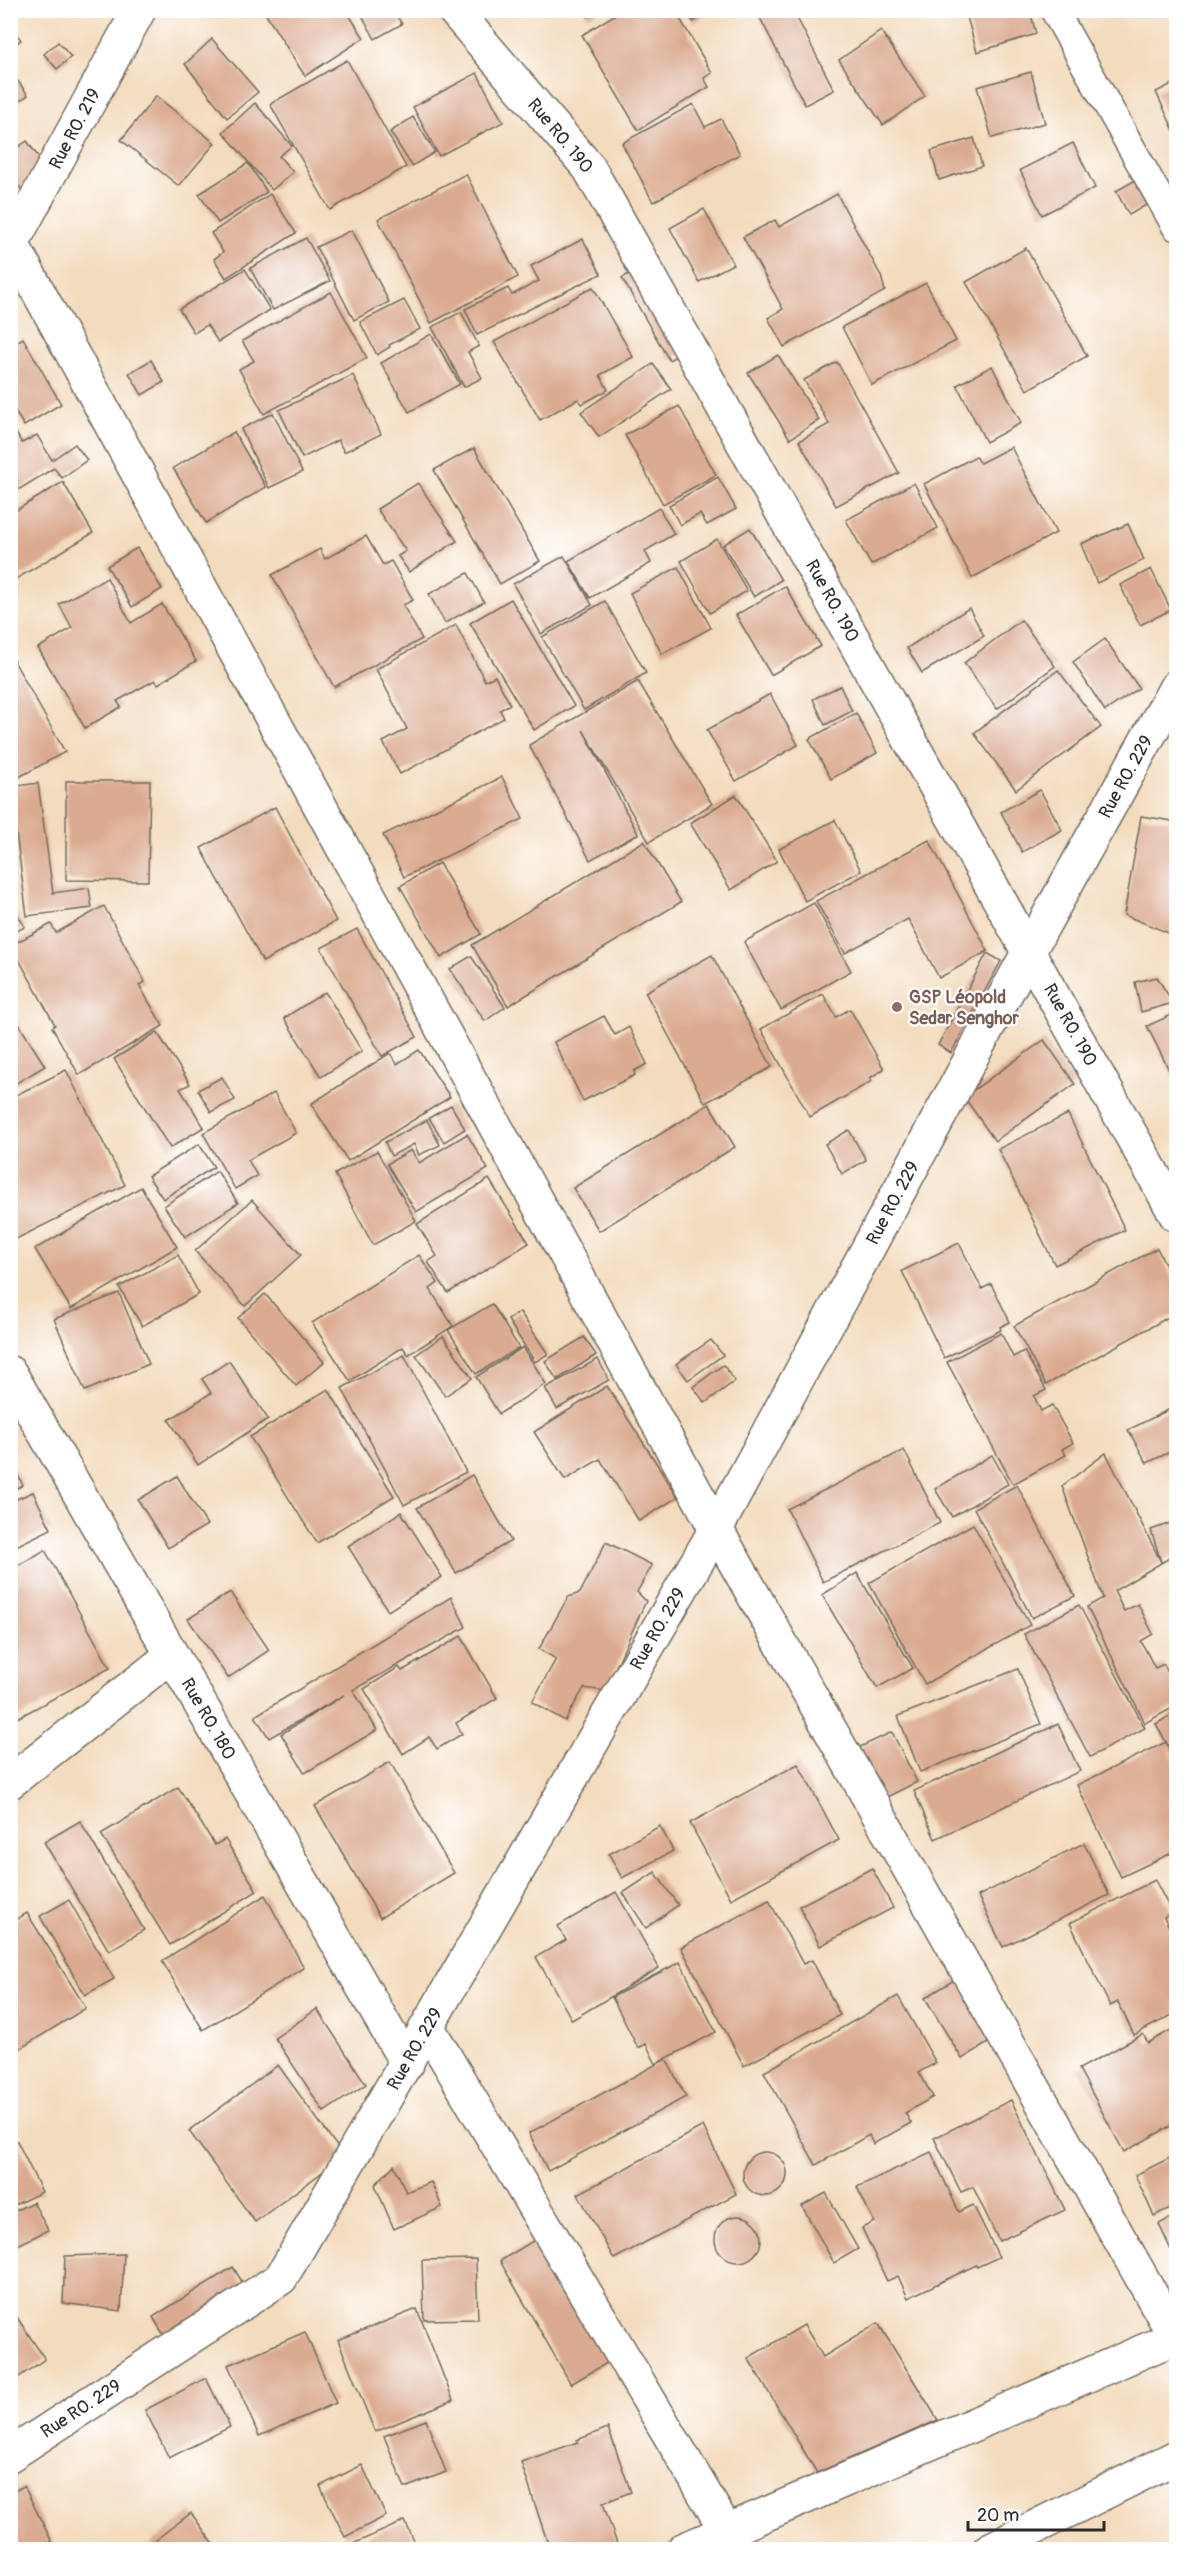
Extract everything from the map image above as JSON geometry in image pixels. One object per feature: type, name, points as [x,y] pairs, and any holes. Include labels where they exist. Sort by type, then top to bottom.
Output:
[{"type":"street","name":"Rue RO. 219","points":[[11,243],[139,10]]},
{"type":"street","name":"Rue RO. 190","points":[[453,10],[589,168],[1176,1215]]},
{"type":"street","points":[[11,243],[716,1529],[1176,2338],[683,2550]]},
{"type":"street","name":"Rue RO. 229","points":[[10,2455],[281,2278],[716,1529],[1029,951],[1176,687]]},
{"type":"street","name":"Rue RO. 180","points":[[10,1373],[407,2064]]},
{"type":"street","points":[[10,1782],[171,1656]]},
{"type":"street","points":[[428,2028],[726,2530]]},
{"type":"street","points":[[989,2550],[1176,2457]]},
{"type":"lane","points":[[1054,10],[1176,228]]},
{"type":"building","points":[[263,10],[346,10],[364,38],[305,76]]},
{"type":"building","points":[[359,10],[393,10],[402,24],[375,39]]},
{"type":"building","points":[[585,10],[600,10],[588,17]]},
{"type":"building","points":[[622,10],[675,10],[712,73],[704,78],[709,87],[638,130],[582,35]]},
{"type":"building","points":[[686,10],[715,10],[693,22]]},
{"type":"building","points":[[756,10],[793,10],[834,90],[805,105]]},
{"type":"building","points":[[965,10],[1030,10],[1036,34],[977,52]]},
{"type":"building","points":[[10,25],[21,40],[10,48]]},
{"type":"building","points":[[881,31],[925,96],[883,125],[839,60]]},
{"type":"building","points":[[212,39],[258,92],[227,118],[185,64]]},
{"type":"building","points":[[58,42],[71,57],[57,69],[44,54]]},
{"type":"building","points":[[347,60],[406,167],[330,210],[270,104]]},
{"type":"building","points":[[1031,72],[1045,123],[992,138],[977,87]]},
{"type":"building","points":[[12,73],[28,95],[10,107],[10,74]]},
{"type":"building","points":[[477,73],[503,122],[439,156],[413,107]]},
{"type":"building","points":[[1176,82],[1176,135],[1156,92]]},
{"type":"building","points":[[156,96],[215,143],[179,186],[121,140]]},
{"type":"building","points":[[255,103],[292,146],[279,156],[293,172],[272,190],[223,132]]},
{"type":"building","points":[[693,104],[705,127],[721,119],[740,154],[653,202],[622,143]]},
{"type":"building","points":[[413,117],[435,152],[412,166],[390,132]]},
{"type":"building","points":[[974,138],[982,166],[939,180],[931,151]]},
{"type":"building","points":[[27,141],[47,169],[22,190],[10,175],[10,153]]},
{"type":"building","points":[[1073,143],[1095,188],[1042,215],[1020,170]]},
{"type":"building","points":[[248,163],[267,192],[218,223],[199,194]]},
{"type":"building","points":[[466,174],[518,277],[431,323],[378,219]]},
{"type":"building","points":[[1141,177],[1155,200],[1129,215],[1116,191]]},
{"type":"building","points":[[270,194],[296,233],[226,278],[214,259],[223,252],[211,233]]},
{"type":"building","points":[[837,194],[881,276],[885,291],[784,347],[768,318],[783,309],[743,237],[775,220],[779,227]]},
{"type":"building","points":[[704,209],[733,264],[699,282],[670,228]]},
{"type":"building","points":[[352,230],[389,302],[354,320],[316,247]]},
{"type":"building","points":[[306,238],[330,281],[273,310],[250,268]]},
{"type":"building","points":[[583,239],[601,274],[477,335],[465,309],[508,288],[512,295],[539,281],[531,266]]},
{"type":"building","points":[[1026,248],[1087,356],[1027,390],[966,282]]},
{"type":"building","points":[[245,269],[270,310],[218,342],[207,325],[194,333],[179,309]]},
{"type":"building","points":[[636,270],[685,351],[669,360],[622,278]]},
{"type":"building","points":[[926,283],[956,341],[872,385],[842,327]]},
{"type":"building","points":[[593,287],[633,357],[600,375],[608,390],[582,404],[578,399],[540,420],[494,342]]},
{"type":"building","points":[[331,292],[367,358],[264,414],[239,369],[254,361],[242,341]]},
{"type":"building","points":[[404,300],[420,329],[389,345],[390,347],[377,355],[360,322]]},
{"type":"building","points":[[461,312],[479,346],[468,352],[482,378],[464,387],[432,327]]},
{"type":"building","points":[[431,334],[460,384],[409,412],[381,363]]},
{"type":"building","points":[[23,338],[61,404],[24,426],[10,403],[10,346]]},
{"type":"building","points":[[778,355],[819,420],[790,439],[748,373]]},
{"type":"building","points":[[151,360],[164,382],[142,395],[129,373]]},
{"type":"building","points":[[837,362],[899,473],[836,506],[799,441],[829,424],[804,380]]},
{"type":"building","points":[[653,364],[671,389],[599,437],[581,412]]},
{"type":"building","points":[[992,366],[1021,423],[986,442],[957,385]]},
{"type":"building","points":[[353,375],[381,434],[344,452],[338,440],[302,458],[279,410]]},
{"type":"building","points":[[679,406],[716,475],[663,504],[625,435]]},
{"type":"building","points":[[273,413],[302,472],[269,488],[241,429]]},
{"type":"building","points":[[10,423],[22,443],[37,435],[52,460],[75,444],[87,460],[62,478],[54,468],[10,495]]},
{"type":"building","points":[[234,432],[266,487],[206,523],[173,468]]},
{"type":"building","points":[[1011,447],[1056,533],[972,578],[924,484],[976,456],[980,463]]},
{"type":"building","points":[[474,448],[540,561],[500,584],[434,470]]},
{"type":"building","points":[[718,477],[736,509],[707,525],[700,514],[680,525],[669,505]]},
{"type":"building","points":[[63,482],[93,533],[11,582],[10,514]]},
{"type":"building","points":[[418,483],[457,541],[409,572],[398,556],[406,551],[377,509]]},
{"type":"building","points":[[914,483],[938,528],[871,565],[846,520]]},
{"type":"building","points":[[659,508],[674,534],[645,551],[651,563],[590,598],[568,561]]},
{"type":"building","points":[[1128,524],[1144,560],[1097,583],[1081,544]]},
{"type":"building","points":[[750,528],[781,580],[754,597],[723,545]]},
{"type":"building","points":[[366,536],[383,565],[391,561],[413,600],[403,605],[422,639],[334,687],[272,575],[320,549],[325,559]]},
{"type":"building","points":[[717,539],[747,591],[710,613],[681,561]]},
{"type":"building","points":[[137,548],[162,589],[132,607],[107,566]]},
{"type":"building","points":[[564,556],[592,605],[541,634],[513,584]]},
{"type":"building","points":[[678,567],[711,628],[662,654],[630,593]]},
{"type":"building","points":[[1151,569],[1171,610],[1140,625],[1120,585]]},
{"type":"building","points":[[468,573],[484,602],[445,623],[429,594]]},
{"type":"building","points":[[107,578],[131,623],[162,604],[196,661],[158,684],[155,680],[117,701],[121,707],[85,728],[38,648],[72,628],[59,604]]},
{"type":"building","points":[[785,586],[821,646],[771,675],[736,615]]},
{"type":"building","points":[[511,599],[574,706],[534,730],[470,623]]},
{"type":"building","points":[[605,601],[646,673],[584,710],[542,637]]},
{"type":"building","points":[[969,608],[984,636],[922,673],[907,648]]},
{"type":"building","points":[[1021,620],[1055,666],[997,709],[964,663]]},
{"type":"building","points":[[456,625],[485,681],[495,676],[510,704],[500,710],[504,718],[400,774],[383,742],[407,729],[376,669]]},
{"type":"building","points":[[1105,639],[1139,688],[1105,711],[1073,662]]},
{"type":"building","points":[[10,654],[65,752],[10,782]]},
{"type":"building","points":[[1058,670],[1101,727],[1016,790],[974,733]]},
{"type":"building","points":[[638,681],[712,804],[649,842],[583,730],[638,834],[590,860],[529,745]]},
{"type":"building","points":[[840,686],[852,711],[825,725],[813,699]]},
{"type":"building","points":[[770,694],[798,745],[736,781],[707,730]]},
{"type":"building","points":[[856,713],[877,753],[831,779],[809,739]]},
{"type":"building","points":[[502,777],[523,819],[404,877],[383,835]]},
{"type":"building","points":[[66,781],[150,781],[148,881],[66,880]]},
{"type":"building","points":[[38,783],[53,893],[89,888],[92,908],[27,916],[10,787]]},
{"type":"building","points":[[1040,790],[1062,830],[1022,852],[1001,812]]},
{"type":"building","points":[[736,795],[777,861],[731,890],[690,823]]},
{"type":"building","points":[[275,807],[336,921],[263,962],[201,848]]},
{"type":"building","points":[[1141,816],[1172,821],[1176,832],[1176,936],[1124,915]]},
{"type":"building","points":[[835,820],[861,871],[805,901],[779,849]]},
{"type":"building","points":[[929,840],[988,951],[939,978],[908,919],[845,953],[816,901]]},
{"type":"building","points":[[644,841],[681,902],[508,1006],[472,945]]},
{"type":"building","points":[[439,863],[481,934],[441,958],[400,886]]},
{"type":"building","points":[[10,902],[25,927],[10,934]]},
{"type":"building","points":[[814,903],[851,971],[781,1010],[744,942]]},
{"type":"building","points":[[104,906],[145,982],[139,985],[163,1026],[79,1075],[52,1027],[55,1025],[17,956],[13,958],[10,946],[51,924],[56,933]]},
{"type":"building","points":[[357,929],[417,1037],[382,1056],[321,948]]},
{"type":"building","points":[[987,953],[1001,961],[951,1053],[938,1045]]},
{"type":"building","points":[[712,955],[772,1067],[705,1103],[645,992]]},
{"type":"building","points":[[471,956],[505,1007],[485,1021],[450,969]]},
{"type":"building","points":[[1157,977],[1173,1003],[1141,1012],[1135,982]]},
{"type":"building","points":[[325,992],[362,1051],[321,1077],[284,1018]]},
{"type":"building","points":[[823,994],[836,1017],[850,1009],[884,1069],[870,1078],[872,1081],[810,1117],[761,1029]]},
{"type":"building","points":[[10,1010],[45,1066],[10,1087]]},
{"type":"building","points":[[1176,1013],[1176,1084],[1147,1026]]},
{"type":"building","points":[[604,1016],[615,1035],[629,1027],[647,1064],[634,1071],[635,1075],[583,1101],[554,1042]]},
{"type":"building","points":[[157,1032],[190,1084],[180,1089],[204,1127],[170,1148],[114,1059]]},
{"type":"building","points":[[1044,1040],[1075,1084],[995,1141],[964,1097]]},
{"type":"building","points":[[419,1050],[450,1097],[348,1161],[311,1104],[390,1053],[397,1064]]},
{"type":"building","points":[[66,1070],[125,1185],[10,1242],[10,1098]]},
{"type":"building","points":[[222,1077],[235,1100],[211,1112],[198,1090]]},
{"type":"building","points":[[274,1093],[296,1133],[248,1160],[257,1176],[235,1189],[203,1133]]},
{"type":"building","points":[[709,1104],[735,1147],[599,1231],[573,1188]]},
{"type":"building","points":[[451,1105],[465,1129],[444,1142],[429,1118]]},
{"type":"building","points":[[1068,1114],[1125,1230],[1055,1265],[998,1149]]},
{"type":"building","points":[[427,1120],[440,1145],[419,1155],[414,1144],[391,1156],[385,1142]]},
{"type":"building","points":[[849,1130],[866,1160],[842,1174],[825,1144]]},
{"type":"building","points":[[467,1134],[488,1169],[416,1212],[387,1164],[411,1150],[419,1163]]},
{"type":"building","points":[[199,1144],[214,1167],[163,1199],[148,1176]]},
{"type":"building","points":[[377,1151],[416,1221],[373,1245],[335,1174]]},
{"type":"building","points":[[217,1171],[238,1203],[185,1237],[164,1206]]},
{"type":"building","points":[[489,1179],[529,1243],[448,1293],[428,1262],[437,1256],[417,1224]]},
{"type":"building","points":[[141,1187],[177,1247],[71,1309],[35,1249]]},
{"type":"building","points":[[252,1200],[301,1255],[245,1306],[195,1251]]},
{"type":"building","points":[[959,1243],[982,1289],[991,1284],[1010,1322],[1000,1327],[1001,1330],[944,1358],[902,1271]]},
{"type":"building","points":[[1157,1248],[1176,1285],[1176,1313],[1046,1385],[1014,1326]]},
{"type":"building","points":[[178,1255],[199,1294],[142,1326],[119,1287]]},
{"type":"building","points":[[419,1255],[438,1283],[430,1289],[453,1326],[408,1355],[403,1347],[350,1381],[312,1323]]},
{"type":"building","points":[[119,1293],[149,1364],[85,1391],[54,1319]]},
{"type":"building","points":[[265,1294],[324,1362],[296,1386],[238,1318]]},
{"type":"building","points":[[492,1304],[519,1348],[476,1374],[448,1330]]},
{"type":"building","points":[[520,1312],[548,1354],[535,1362],[508,1320]]},
{"type":"building","points":[[1001,1333],[1013,1357],[1024,1351],[1046,1390],[1034,1396],[1041,1411],[1052,1405],[1073,1443],[1062,1449],[1066,1455],[1013,1484],[947,1362]]},
{"type":"building","points":[[443,1336],[472,1378],[445,1396],[416,1355]]},
{"type":"building","points":[[584,1337],[596,1355],[557,1380],[545,1361]]},
{"type":"building","points":[[711,1340],[723,1355],[688,1380],[676,1364]]},
{"type":"building","points":[[523,1347],[546,1384],[499,1414],[476,1377]]},
{"type":"building","points":[[404,1355],[466,1472],[404,1505],[342,1388]]},
{"type":"building","points":[[598,1359],[609,1380],[557,1409],[545,1388]]},
{"type":"building","points":[[229,1361],[268,1419],[198,1465],[169,1420],[211,1393],[202,1379]]},
{"type":"building","points":[[723,1365],[735,1381],[705,1403],[693,1387]]},
{"type":"building","points":[[607,1386],[678,1497],[639,1521],[600,1459],[565,1480],[534,1432]]},
{"type":"building","points":[[328,1389],[394,1496],[317,1543],[250,1437]]},
{"type":"building","points":[[1176,1406],[1176,1449],[1147,1463],[1128,1430]]},
{"type":"building","points":[[904,1450],[940,1523],[823,1582],[787,1509]]},
{"type":"building","points":[[1106,1453],[1161,1562],[1151,1530],[1176,1521],[1176,1554],[1114,1591],[1124,1611],[1138,1604],[1153,1634],[1141,1641],[1155,1668],[1164,1664],[1176,1690],[1176,1706],[1145,1723],[1087,1607],[1103,1598],[1062,1486]]},
{"type":"building","points":[[992,1455],[1008,1484],[952,1517],[935,1489]]},
{"type":"building","points":[[10,1460],[23,1485],[10,1492]]},
{"type":"building","points":[[472,1475],[511,1541],[456,1573],[417,1508]]},
{"type":"building","points":[[177,1476],[207,1525],[168,1548],[138,1500]]},
{"type":"building","points":[[1017,1485],[1075,1596],[1032,1618],[974,1508]]},
{"type":"building","points":[[33,1492],[51,1529],[10,1549],[10,1502]]},
{"type":"building","points":[[401,1512],[442,1577],[388,1611],[348,1546]]},
{"type":"building","points":[[973,1524],[1030,1625],[925,1684],[869,1583]]},
{"type":"building","points":[[606,1542],[652,1565],[637,1592],[646,1601],[605,1691],[584,1688],[565,1721],[532,1702],[556,1659],[539,1649],[568,1597],[580,1593]]},
{"type":"building","points":[[45,1550],[110,1668],[10,1722],[10,1570]]},
{"type":"building","points":[[857,1573],[913,1668],[877,1688],[822,1595]]},
{"type":"building","points":[[230,1592],[269,1650],[228,1678],[188,1619]]},
{"type":"building","points":[[451,1597],[466,1627],[353,1690],[377,1730],[305,1773],[281,1734],[344,1695],[269,1738],[255,1716]]},
{"type":"building","points":[[1079,1605],[1145,1728],[1090,1757],[1024,1634]]},
{"type":"building","points":[[461,1636],[497,1698],[456,1723],[462,1734],[437,1749],[429,1737],[403,1754],[364,1689],[399,1667],[402,1671]]},
{"type":"building","points":[[1018,1669],[1041,1724],[920,1772],[898,1716]]},
{"type":"building","points":[[1176,1712],[1176,1760],[1156,1724]]},
{"type":"building","points":[[1058,1724],[1080,1771],[935,1839],[914,1791]]},
{"type":"building","points":[[892,1732],[917,1782],[883,1799],[858,1748]]},
{"type":"building","points":[[1166,1742],[1176,1765],[1176,1851],[1121,1877],[1077,1785]]},
{"type":"building","points":[[390,1762],[454,1873],[380,1918],[315,1806]]},
{"type":"building","points":[[798,1764],[839,1840],[731,1899],[690,1823]]},
{"type":"building","points":[[178,1787],[215,1845],[225,1839],[257,1891],[170,1945],[101,1834]]},
{"type":"building","points":[[80,1821],[144,1930],[109,1951],[44,1842]]},
{"type":"building","points":[[660,1826],[673,1851],[622,1878],[609,1854]]},
{"type":"building","points":[[1084,1843],[1109,1895],[1003,1947],[978,1896]]},
{"type":"building","points":[[872,1868],[893,1908],[820,1946],[799,1906]]},
{"type":"building","points":[[655,1872],[678,1905],[646,1928],[623,1893]]},
{"type":"building","points":[[1155,1880],[1172,1913],[1164,1917],[1176,1942],[1176,2013],[1134,2035],[1118,2002],[1110,2006],[1070,1923]]},
{"type":"building","points":[[616,1892],[659,1968],[572,2020],[536,1957],[566,1940],[558,1926]]},
{"type":"building","points":[[265,1895],[304,1968],[203,2030],[162,1961]]},
{"type":"building","points":[[69,1900],[114,1979],[85,1995],[40,1916]]},
{"type":"building","points":[[769,1900],[803,1964],[812,1960],[840,2015],[744,2066],[681,1947]]},
{"type":"building","points":[[27,1913],[86,2008],[10,2055],[10,1923]]},
{"type":"building","points":[[680,1962],[716,2032],[656,2064],[646,2044],[638,2048],[612,1997]]},
{"type":"building","points":[[957,1978],[993,2040],[962,2059],[925,1998]]},
{"type":"building","points":[[898,1996],[936,2063],[919,2072],[933,2097],[905,2113],[911,2123],[873,2144],[869,2135],[816,2165],[764,2072]]},
{"type":"building","points":[[317,2009],[366,2084],[324,2112],[275,2038]]},
{"type":"building","points":[[1176,2027],[1176,2123],[1124,2152],[1079,2069],[1143,2034],[1148,2043]]},
{"type":"building","points":[[666,2059],[686,2097],[548,2171],[529,2133]]},
{"type":"building","points":[[278,2065],[344,2156],[255,2222],[189,2131]]},
{"type":"building","points":[[1011,2100],[1065,2210],[999,2241],[973,2187],[961,2192],[934,2138]]},
{"type":"building","points":[[703,2126],[736,2194],[614,2259],[578,2194]]},
{"type":"building","points":[[17,2141],[42,2192],[10,2207],[10,2144]]},
{"type":"building","points":[[765,2152],[781,2158],[787,2174],[781,2190],[765,2196],[749,2190],[743,2174],[749,2158]]},
{"type":"building","points":[[931,2152],[959,2212],[973,2205],[999,2257],[977,2267],[976,2265],[908,2298],[898,2276],[887,2281],[862,2228],[874,2222],[857,2187]]},
{"type":"building","points":[[1176,2155],[1176,2205],[1154,2216],[1135,2175]]},
{"type":"building","points":[[394,2165],[406,2192],[431,2182],[442,2207],[394,2229],[375,2185]]},
{"type":"building","points":[[826,2193],[858,2249],[834,2263],[802,2206]]},
{"type":"building","points":[[33,2202],[48,2230],[10,2249],[10,2213]]},
{"type":"building","points":[[1176,2215],[1176,2261],[1159,2224]]},
{"type":"building","points":[[738,2216],[754,2223],[761,2239],[754,2255],[738,2262],[722,2255],[715,2239],[722,2223]]},
{"type":"building","points":[[541,2236],[612,2360],[571,2384],[500,2261]]},
{"type":"building","points":[[124,2254],[121,2311],[63,2303],[65,2256]]},
{"type":"building","points":[[476,2259],[478,2319],[424,2320],[422,2260]]},
{"type":"building","points":[[233,2267],[249,2293],[169,2344],[153,2317]]},
{"type":"building","points":[[10,2307],[45,2359],[10,2383]]},
{"type":"building","points":[[417,2309],[453,2400],[375,2432],[338,2340]]},
{"type":"building","points":[[878,2323],[938,2420],[817,2473],[748,2358],[804,2325],[823,2357]]},
{"type":"building","points":[[305,2332],[336,2403],[259,2436],[228,2365]]},
{"type":"building","points":[[206,2378],[230,2427],[169,2458],[145,2410]]},
{"type":"building","points":[[426,2420],[446,2472],[405,2488],[384,2436]]},
{"type":"building","points":[[608,2428],[631,2492],[603,2503],[619,2550],[550,2550],[521,2462],[578,2442],[577,2440]]},
{"type":"building","points":[[362,2465],[386,2516],[345,2537],[320,2486]]},
{"type":"building","points":[[24,2486],[56,2550],[10,2550],[10,2493]]},
{"type":"building","points":[[191,2513],[218,2550],[142,2550]]},
{"type":"building","points":[[405,2521],[418,2550],[339,2550]]},
{"type":"place","name":"GSP Léopold Sedar Senghor","points":[[897,1007]]}]
